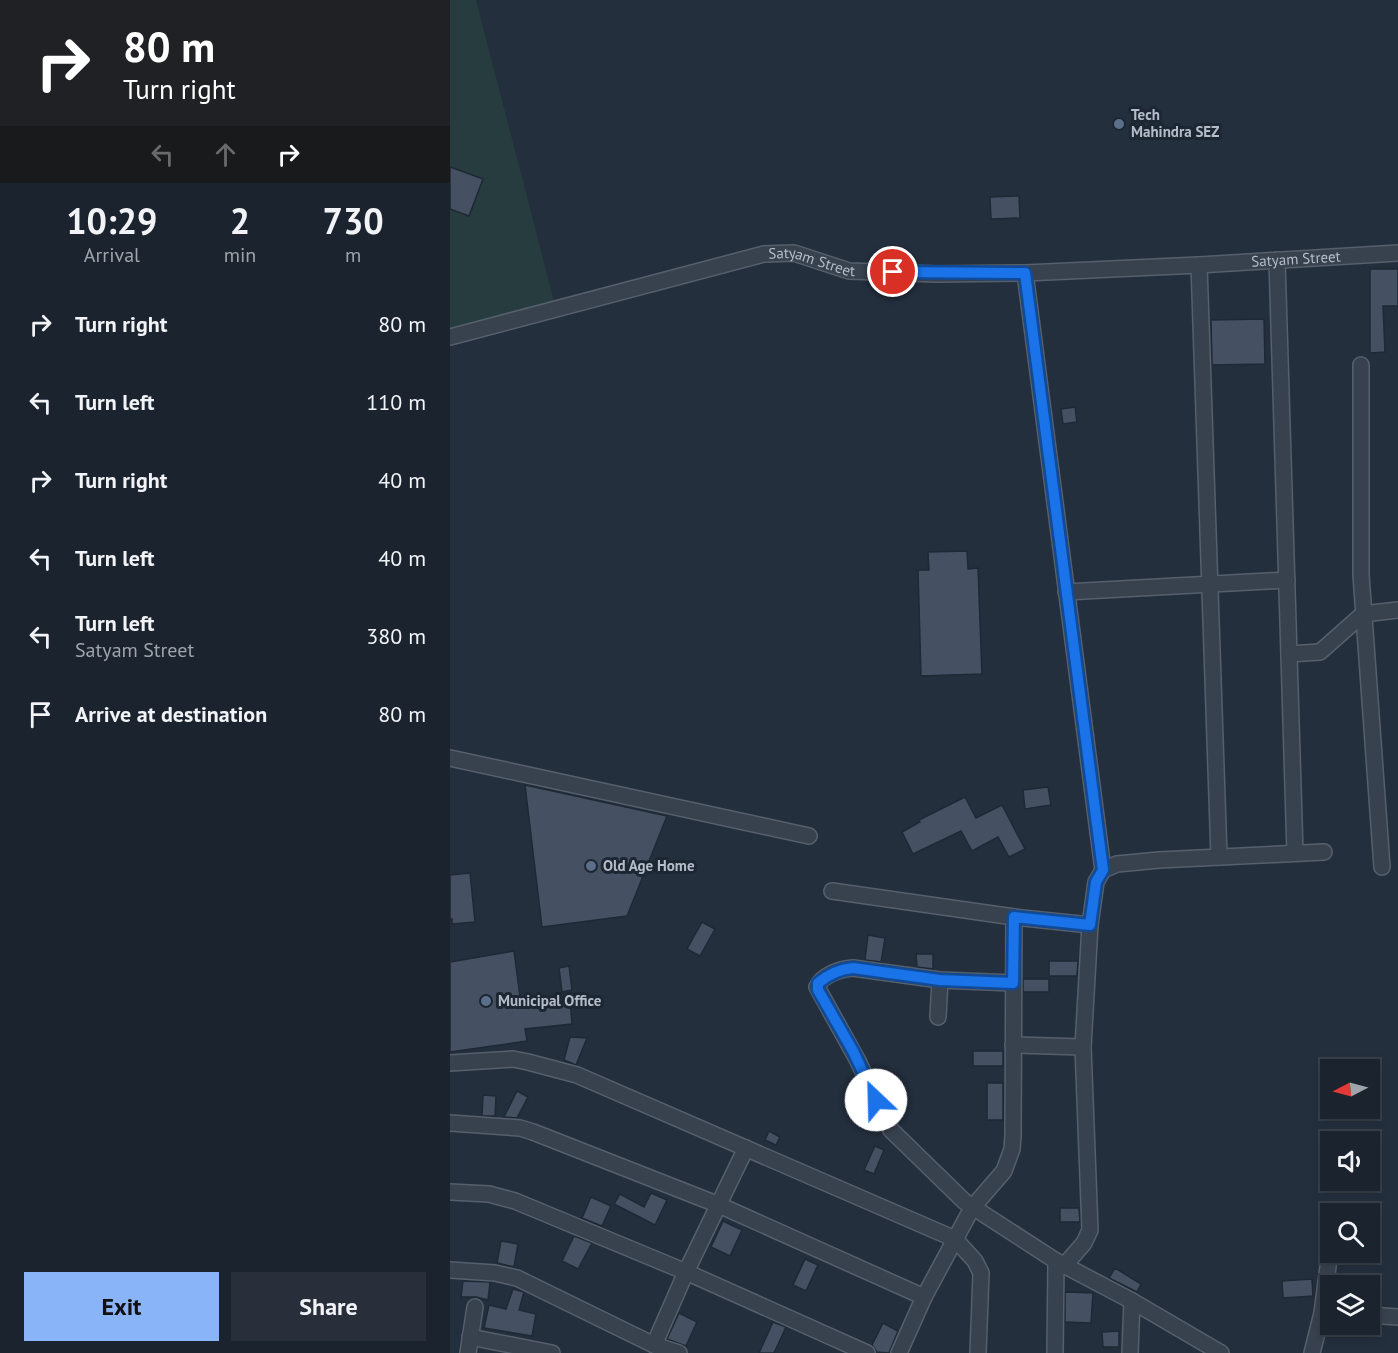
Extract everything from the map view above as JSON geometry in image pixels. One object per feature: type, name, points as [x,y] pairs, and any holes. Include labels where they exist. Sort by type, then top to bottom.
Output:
[{"type":"street","name":"Satyam Street","points":[[450,337],[764,254],[795,253],[849,271],[937,274],[1025,273],[1398,253]]},
{"type":"street","points":[[1277,260],[1295,853]]},
{"type":"street","points":[[1199,265],[1219,857]]},
{"type":"street","points":[[1025,273],[1103,870]]},
{"type":"street","points":[[1361,365],[1361,575],[1382,867]]},
{"type":"street","points":[[1066,592],[1287,580]]},
{"type":"street","points":[[1289,654],[1320,652],[1363,614],[1398,610]]},
{"type":"street","points":[[450,758],[808,836]]},
{"type":"street","points":[[1055,1353],[1060,1263],[1084,1243],[1090,1230],[1083,1047],[1090,925],[1096,882],[1103,870],[1117,864],[1324,852]]},
{"type":"street","points":[[832,891],[1014,917],[1090,925]]},
{"type":"street","points":[[899,1353],[924,1297],[972,1208],[1004,1171],[1012,1149],[1014,917]]},
{"type":"street","points":[[1013,983],[940,980],[847,968],[838,970],[820,981],[817,987],[853,1051],[891,1130],[972,1208],[1060,1263],[1132,1301],[1215,1351]]},
{"type":"street","points":[[938,1017],[940,980]]},
{"type":"street","points":[[1013,1045],[1083,1047]]},
{"type":"street","points":[[450,1063],[513,1059],[577,1075],[955,1239],[975,1261],[981,1273],[978,1353]]},
{"type":"street","points":[[450,1123],[520,1128],[533,1132],[719,1205],[924,1297]]},
{"type":"street","points":[[654,1345],[686,1272],[746,1148]]},
{"type":"street","points":[[450,1192],[489,1194],[515,1201],[686,1272],[867,1353]]},
{"type":"street","points":[[450,1270],[495,1273],[517,1278],[654,1345],[679,1353]]},
{"type":"street","points":[[1130,1353],[1132,1301]]},
{"type":"street","points":[[468,1353],[475,1307]]},
{"type":"street","points":[[1380,1316],[1398,1317]]},
{"type":"street","points":[[1312,1353],[1320,1330]]},
{"type":"street","points":[[470,1337],[552,1353]]},
{"type":"green space","points":[[450,0],[476,0],[554,301],[450,329]]},
{"type":"building","points":[[450,167],[483,179],[469,216],[450,209]]},
{"type":"building","points":[[1019,196],[1020,218],[991,219],[990,197]]},
{"type":"building","points":[[1370,269],[1398,269],[1398,306],[1383,306],[1385,352],[1370,353]]},
{"type":"building","points":[[1264,319],[1265,364],[1212,365],[1211,320]]},
{"type":"building","points":[[1075,407],[1077,422],[1063,424],[1061,409]]},
{"type":"building","points":[[967,551],[968,569],[978,568],[982,674],[921,676],[918,570],[929,570],[928,552]]},
{"type":"building","name":"Old Age Home","points":[[525,785],[667,816],[627,916],[542,927]]},
{"type":"building","points":[[1048,787],[1051,805],[1025,809],[1023,790]]},
{"type":"building","points":[[965,797],[976,818],[1002,805],[1025,849],[1009,857],[998,837],[972,851],[961,831],[913,854],[902,832],[920,822],[919,820]]},
{"type":"building","points":[[470,873],[475,922],[452,924],[452,919],[450,920],[450,875]]},
{"type":"building","points":[[702,922],[715,929],[700,956],[687,949]]},
{"type":"building","points":[[868,935],[885,938],[881,962],[865,960]]},
{"type":"building","name":"Municipal Office","points":[[514,951],[521,1004],[570,998],[572,1024],[525,1029],[527,1041],[450,1052],[450,962]]},
{"type":"building","points":[[916,954],[933,954],[933,969],[917,967]]},
{"type":"building","points":[[1049,961],[1078,961],[1077,976],[1049,976]]},
{"type":"building","points":[[569,966],[572,990],[562,992],[559,968]]},
{"type":"building","points":[[1023,979],[1049,979],[1049,992],[1023,992]]},
{"type":"building","points":[[570,1037],[587,1038],[576,1065],[564,1060]]},
{"type":"building","points":[[973,1051],[1003,1051],[1003,1066],[973,1066]]},
{"type":"building","points":[[987,1083],[1003,1083],[1003,1120],[987,1120]]},
{"type":"building","points":[[517,1091],[528,1097],[517,1118],[504,1117]]},
{"type":"building","points":[[483,1095],[496,1096],[495,1116],[482,1116]]},
{"type":"building","points":[[769,1131],[780,1137],[776,1145],[765,1140]]},
{"type":"building","points":[[875,1146],[884,1150],[874,1174],[864,1170]]},
{"type":"building","points":[[651,1193],[667,1200],[655,1225],[614,1204],[620,1194],[644,1207]]},
{"type":"building","points":[[591,1197],[611,1206],[602,1226],[582,1218]]},
{"type":"building","points":[[1060,1208],[1079,1208],[1080,1222],[1060,1222]]},
{"type":"building","points":[[723,1221],[742,1230],[730,1256],[711,1247]]},
{"type":"building","points":[[574,1236],[592,1243],[578,1269],[562,1261]]},
{"type":"building","points":[[501,1241],[518,1244],[514,1267],[497,1263]]},
{"type":"building","points":[[805,1259],[818,1265],[806,1291],[793,1285]]},
{"type":"building","points":[[1115,1268],[1141,1284],[1137,1292],[1109,1278]]},
{"type":"building","points":[[1312,1279],[1313,1296],[1283,1298],[1282,1281]]},
{"type":"building","points":[[463,1281],[490,1282],[488,1300],[461,1297]]},
{"type":"building","points":[[513,1289],[524,1292],[519,1310],[536,1314],[532,1336],[484,1328],[489,1305],[506,1309]]},
{"type":"building","points":[[1065,1292],[1093,1293],[1091,1323],[1065,1322]]},
{"type":"building","points":[[679,1313],[697,1322],[686,1346],[667,1339]]},
{"type":"building","points":[[773,1322],[786,1327],[774,1353],[759,1353]]},
{"type":"building","points":[[883,1323],[898,1331],[889,1353],[877,1352],[872,1345]]},
{"type":"building","points":[[1119,1331],[1119,1347],[1103,1347],[1102,1332]]},
{"type":"place","name":"Tech Mahindra SEZ","points":[[1119,124]]},
{"type":"place","name":"Old Age Home","points":[[591,866]]},
{"type":"place","name":"Municipal Office","points":[[486,1001]]},
{"type":"route","points":[[876,1100],[853,1051],[818,990],[818,983],[838,970],[853,968],[940,980],[1013,983],[1014,917],[1090,925],[1096,882],[1103,870],[1025,273],[893,272]]}]
